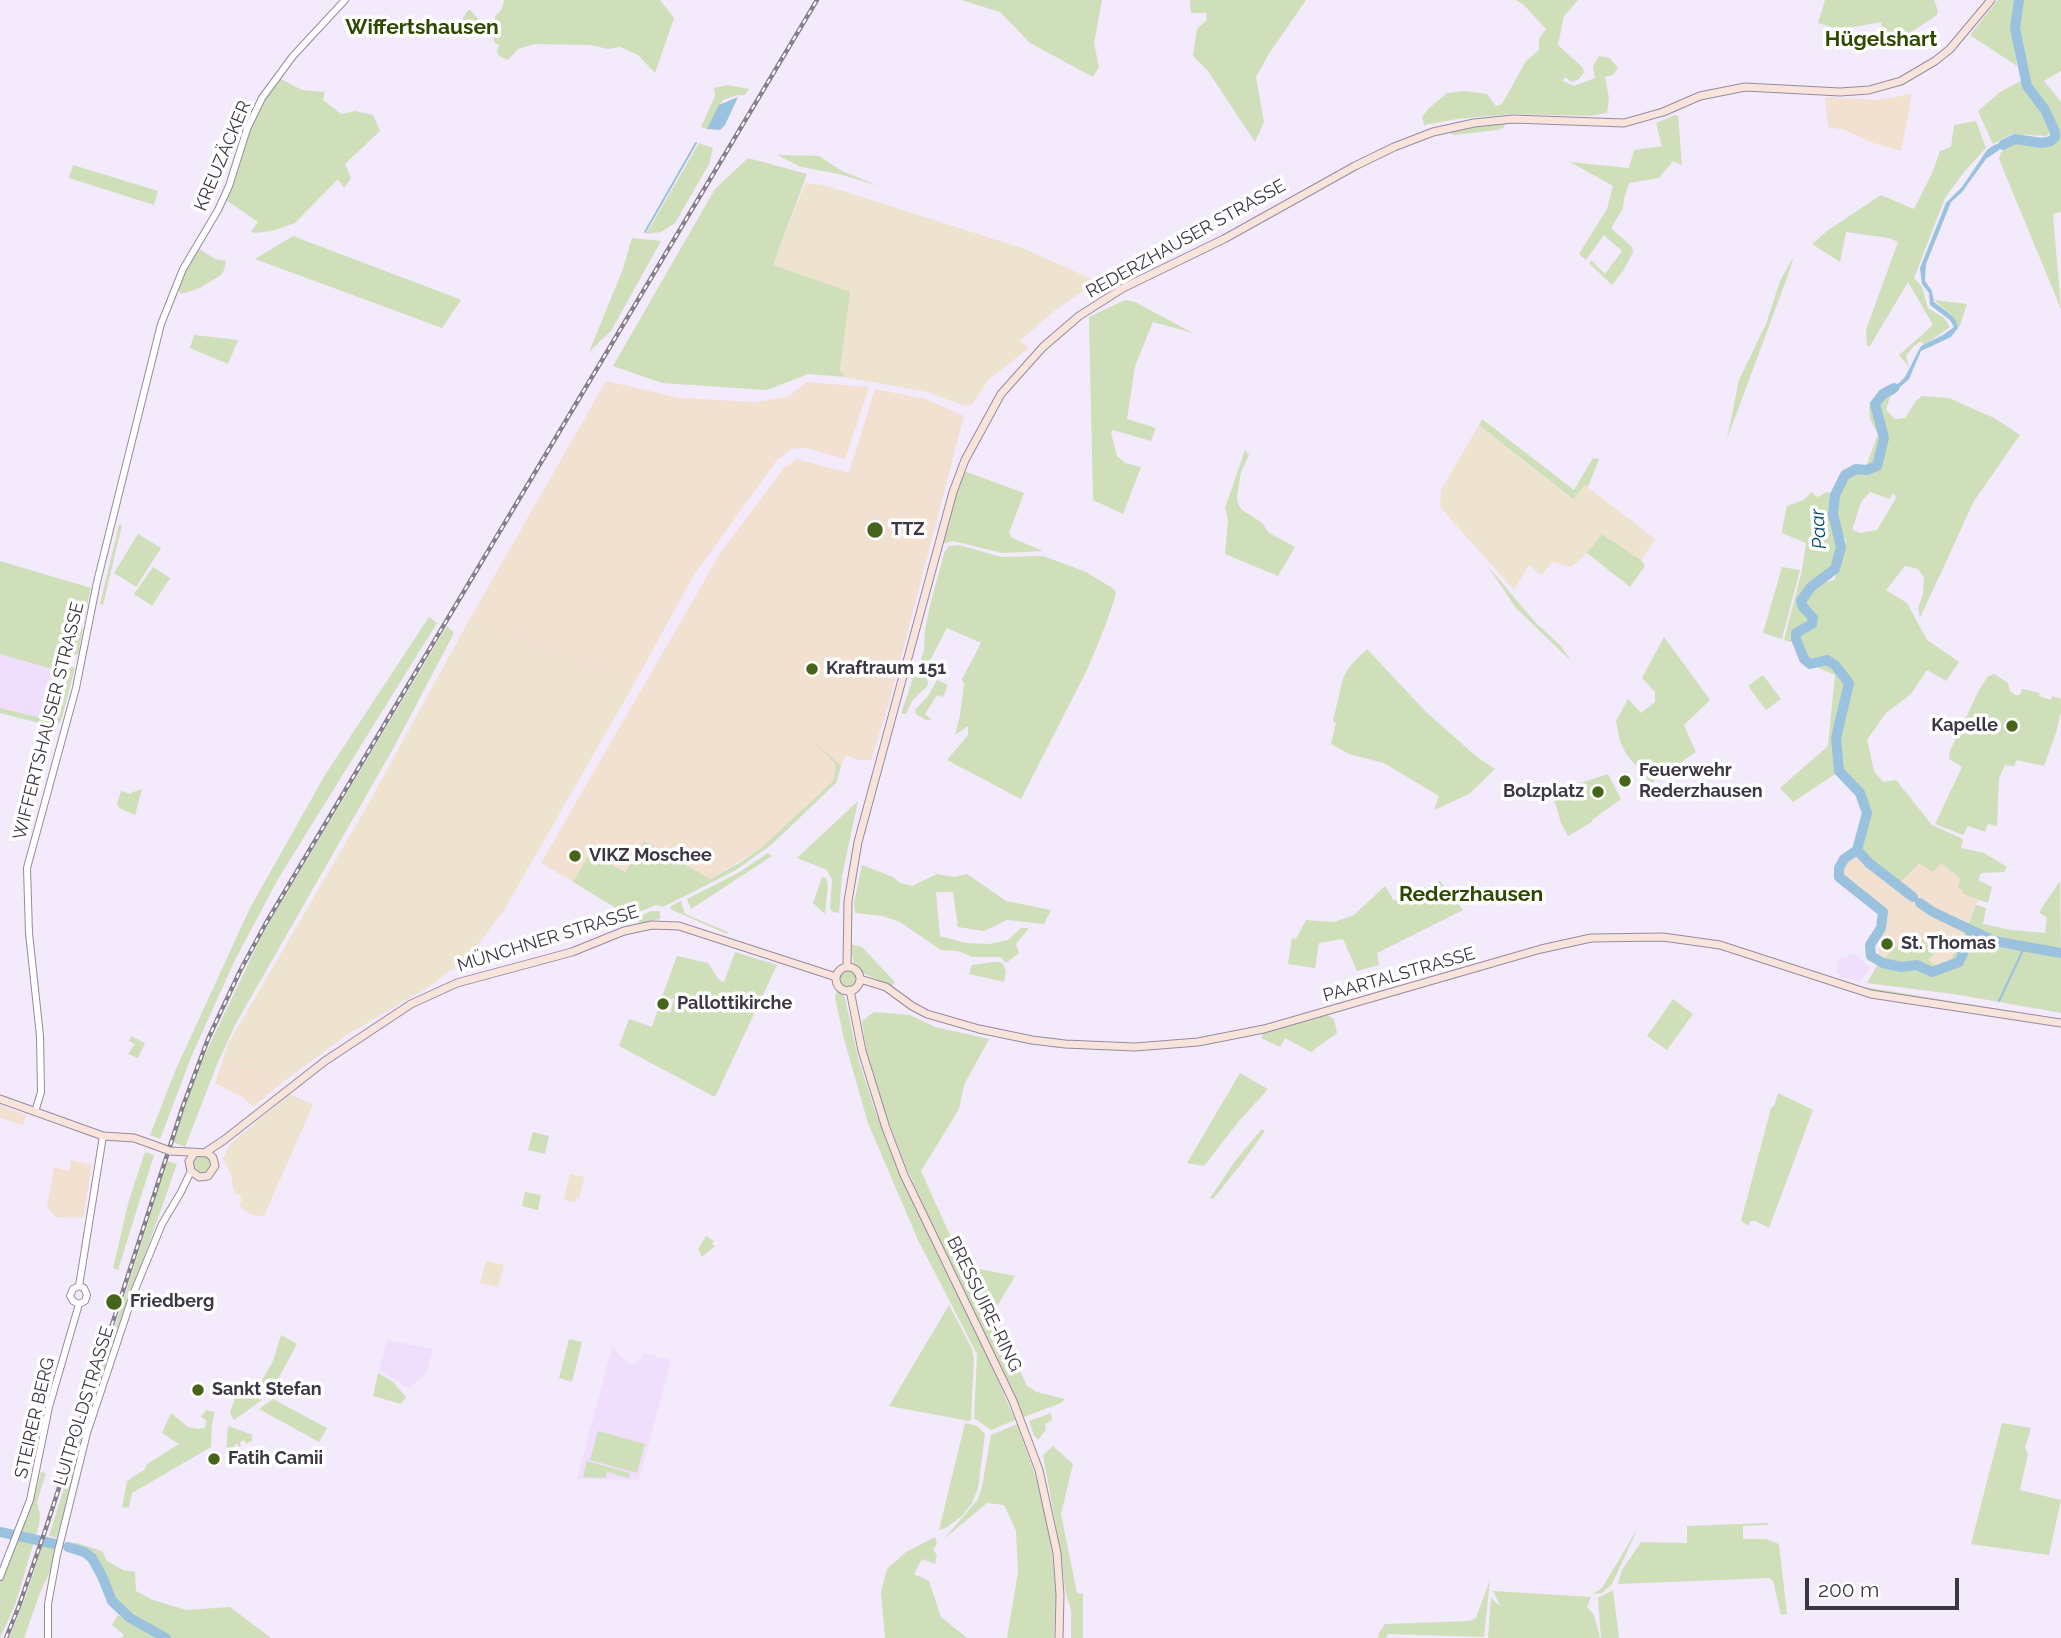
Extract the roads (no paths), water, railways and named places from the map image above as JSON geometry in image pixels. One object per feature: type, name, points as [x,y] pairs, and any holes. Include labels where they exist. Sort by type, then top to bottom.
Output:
[{"type":"main road","name":"REDERZHAUSER STRASSE","points":[[847,966],[848,901],[852,869],[944,523],[965,460],[987,418],[1010,383],[1043,347],[1079,316],[1123,288],[1224,239],[1355,166],[1433,132],[1474,123],[1513,119],[1624,123],[1663,112],[1700,96],[1745,87],[1840,92],[1869,90],[1902,81],[1936,61],[1958,40],[1990,0]]},
{"type":"main road","name":"MÜNCHNER STRASSE","points":[[206,1152],[325,1061],[381,1023],[436,992],[466,980],[572,952],[631,929],[660,925],[689,928],[814,972],[836,977]]},
{"type":"main road","name":"PAARTALSTRASSE","points":[[860,979],[886,987],[928,1014],[979,1029],[1032,1040],[1135,1046],[1198,1042],[1264,1029],[1541,949],[1591,938],[1663,937],[1720,945],[1859,991],[2061,1023]]},
{"type":"main road","points":[[847,966],[856,969],[860,979],[857,987],[850,990],[841,988],[836,977],[839,971],[847,966]]},
{"type":"main road","name":"BRESSUIRE-RING","points":[[850,990],[872,1087],[904,1175],[1026,1430],[1050,1512],[1057,1553],[1059,1638]]},
{"type":"main road","points":[[0,1099],[103,1136],[134,1138],[179,1154],[206,1152],[213,1158],[215,1166],[211,1173],[199,1177],[179,1154]]},
{"type":"main road","name":"MÜNCHNER STRASSE","points":[[213,1158],[224,1140]]},
{"type":"main road","points":[[190,1168],[194,1154]]},
{"type":"street","name":"KREUZÄCKER","points":[[157,342],[164,315],[183,269],[218,211],[229,186],[255,111],[278,75],[345,0]]},
{"type":"street","name":"WIFFERTSHAUSER STRASSE","points":[[35,1112],[41,1092],[40,1036],[29,933],[27,868],[79,675],[97,582],[157,342]]},
{"type":"street","points":[[79,1286],[103,1136]]},
{"type":"street","name":"LUITPOLDSTRASSE","points":[[48,1638],[48,1603],[87,1433],[134,1292],[162,1224],[181,1192],[190,1168]]},
{"type":"street","name":"LUITPOLDSTRASSE","points":[[181,1192],[199,1177]]},
{"type":"street","points":[[79,1286],[84,1288],[87,1295],[85,1301],[79,1304],[70,1296],[72,1290],[79,1286]]},
{"type":"street","name":"STEIRER BERG","points":[[0,1577],[24,1518],[35,1480],[51,1399],[79,1304]]},
{"type":"water","points":[[738,97],[725,125],[720,130],[707,129],[719,105]]},
{"type":"water","points":[[2015,139],[1986,159],[1962,192],[1951,202],[1926,264],[1925,281],[1932,291],[1934,302],[1951,315],[1958,328],[1951,337],[1921,351],[1909,379],[1885,395],[1884,390],[1905,377],[1921,346],[1954,327],[1950,320],[1930,305],[1929,293],[1922,284],[1920,268],[1946,203],[1962,187],[1987,150]]},
{"type":"waterway","name":"Paar","points":[[2003,145],[2015,139],[2042,143],[2055,137],[2045,110],[2027,86],[2015,28],[2019,0]]},
{"type":"waterway","points":[[645,232],[696,143]]},
{"type":"waterway","name":"Paar","points":[[1894,388],[1883,394],[1875,404],[1884,438],[1877,466],[1867,470],[1856,469],[1845,475],[1835,495],[1833,514],[1841,547],[1835,569],[1811,587],[1801,601],[1813,618],[1812,624],[1796,633],[1796,639],[1804,659],[1810,664],[1827,660],[1835,665],[1849,683],[1836,738],[1839,771],[1860,793],[1867,813],[1857,850],[1869,863],[1913,897]]},
{"type":"waterway","name":"Paar","points":[[1857,850],[1844,859],[1839,868],[1839,877],[1883,912],[1881,928],[1870,945],[1871,956],[1883,963],[1901,967],[1917,965],[1932,972],[1959,962],[1973,931]]},
{"type":"waterway","name":"Paar","points":[[1920,903],[1994,941],[2061,953]]},
{"type":"waterway","points":[[1999,1001],[2024,948]]},
{"type":"waterway","points":[[0,1532],[55,1544]]},
{"type":"waterway","points":[[68,1547],[84,1552],[92,1558],[112,1601],[130,1618],[166,1638]]},
{"type":"railway","points":[[6,1638],[45,1531],[183,1106],[208,1039],[240,971],[266,923],[817,0]]},
{"type":"place","name":"TTZ","points":[[875,530]]},
{"type":"place","name":"Kraftraum 151","points":[[812,669]]},
{"type":"place","name":"Kapelle","points":[[2012,726]]},
{"type":"place","name":"Feuerwehr Rederzhausen","points":[[1625,781]]},
{"type":"place","name":"Bolzplatz","points":[[1598,792]]},
{"type":"place","name":"VIKZ Moschee","points":[[575,856]]},
{"type":"place","name":"St. Thomas","points":[[1887,944]]},
{"type":"place","name":"Pallottikirche","points":[[663,1004]]},
{"type":"place","name":"Friedberg","points":[[114,1302]]},
{"type":"place","name":"Sankt Stefan","points":[[198,1390]]},
{"type":"place","name":"Fatih Camii","points":[[214,1459]]},
{"type":"district","name":"Wiffertshausen","points":[[422,28]]},
{"type":"district","name":"Hügelshart","points":[[1881,40]]},
{"type":"district","name":"Rederzhausen","points":[[1471,895]]}]
